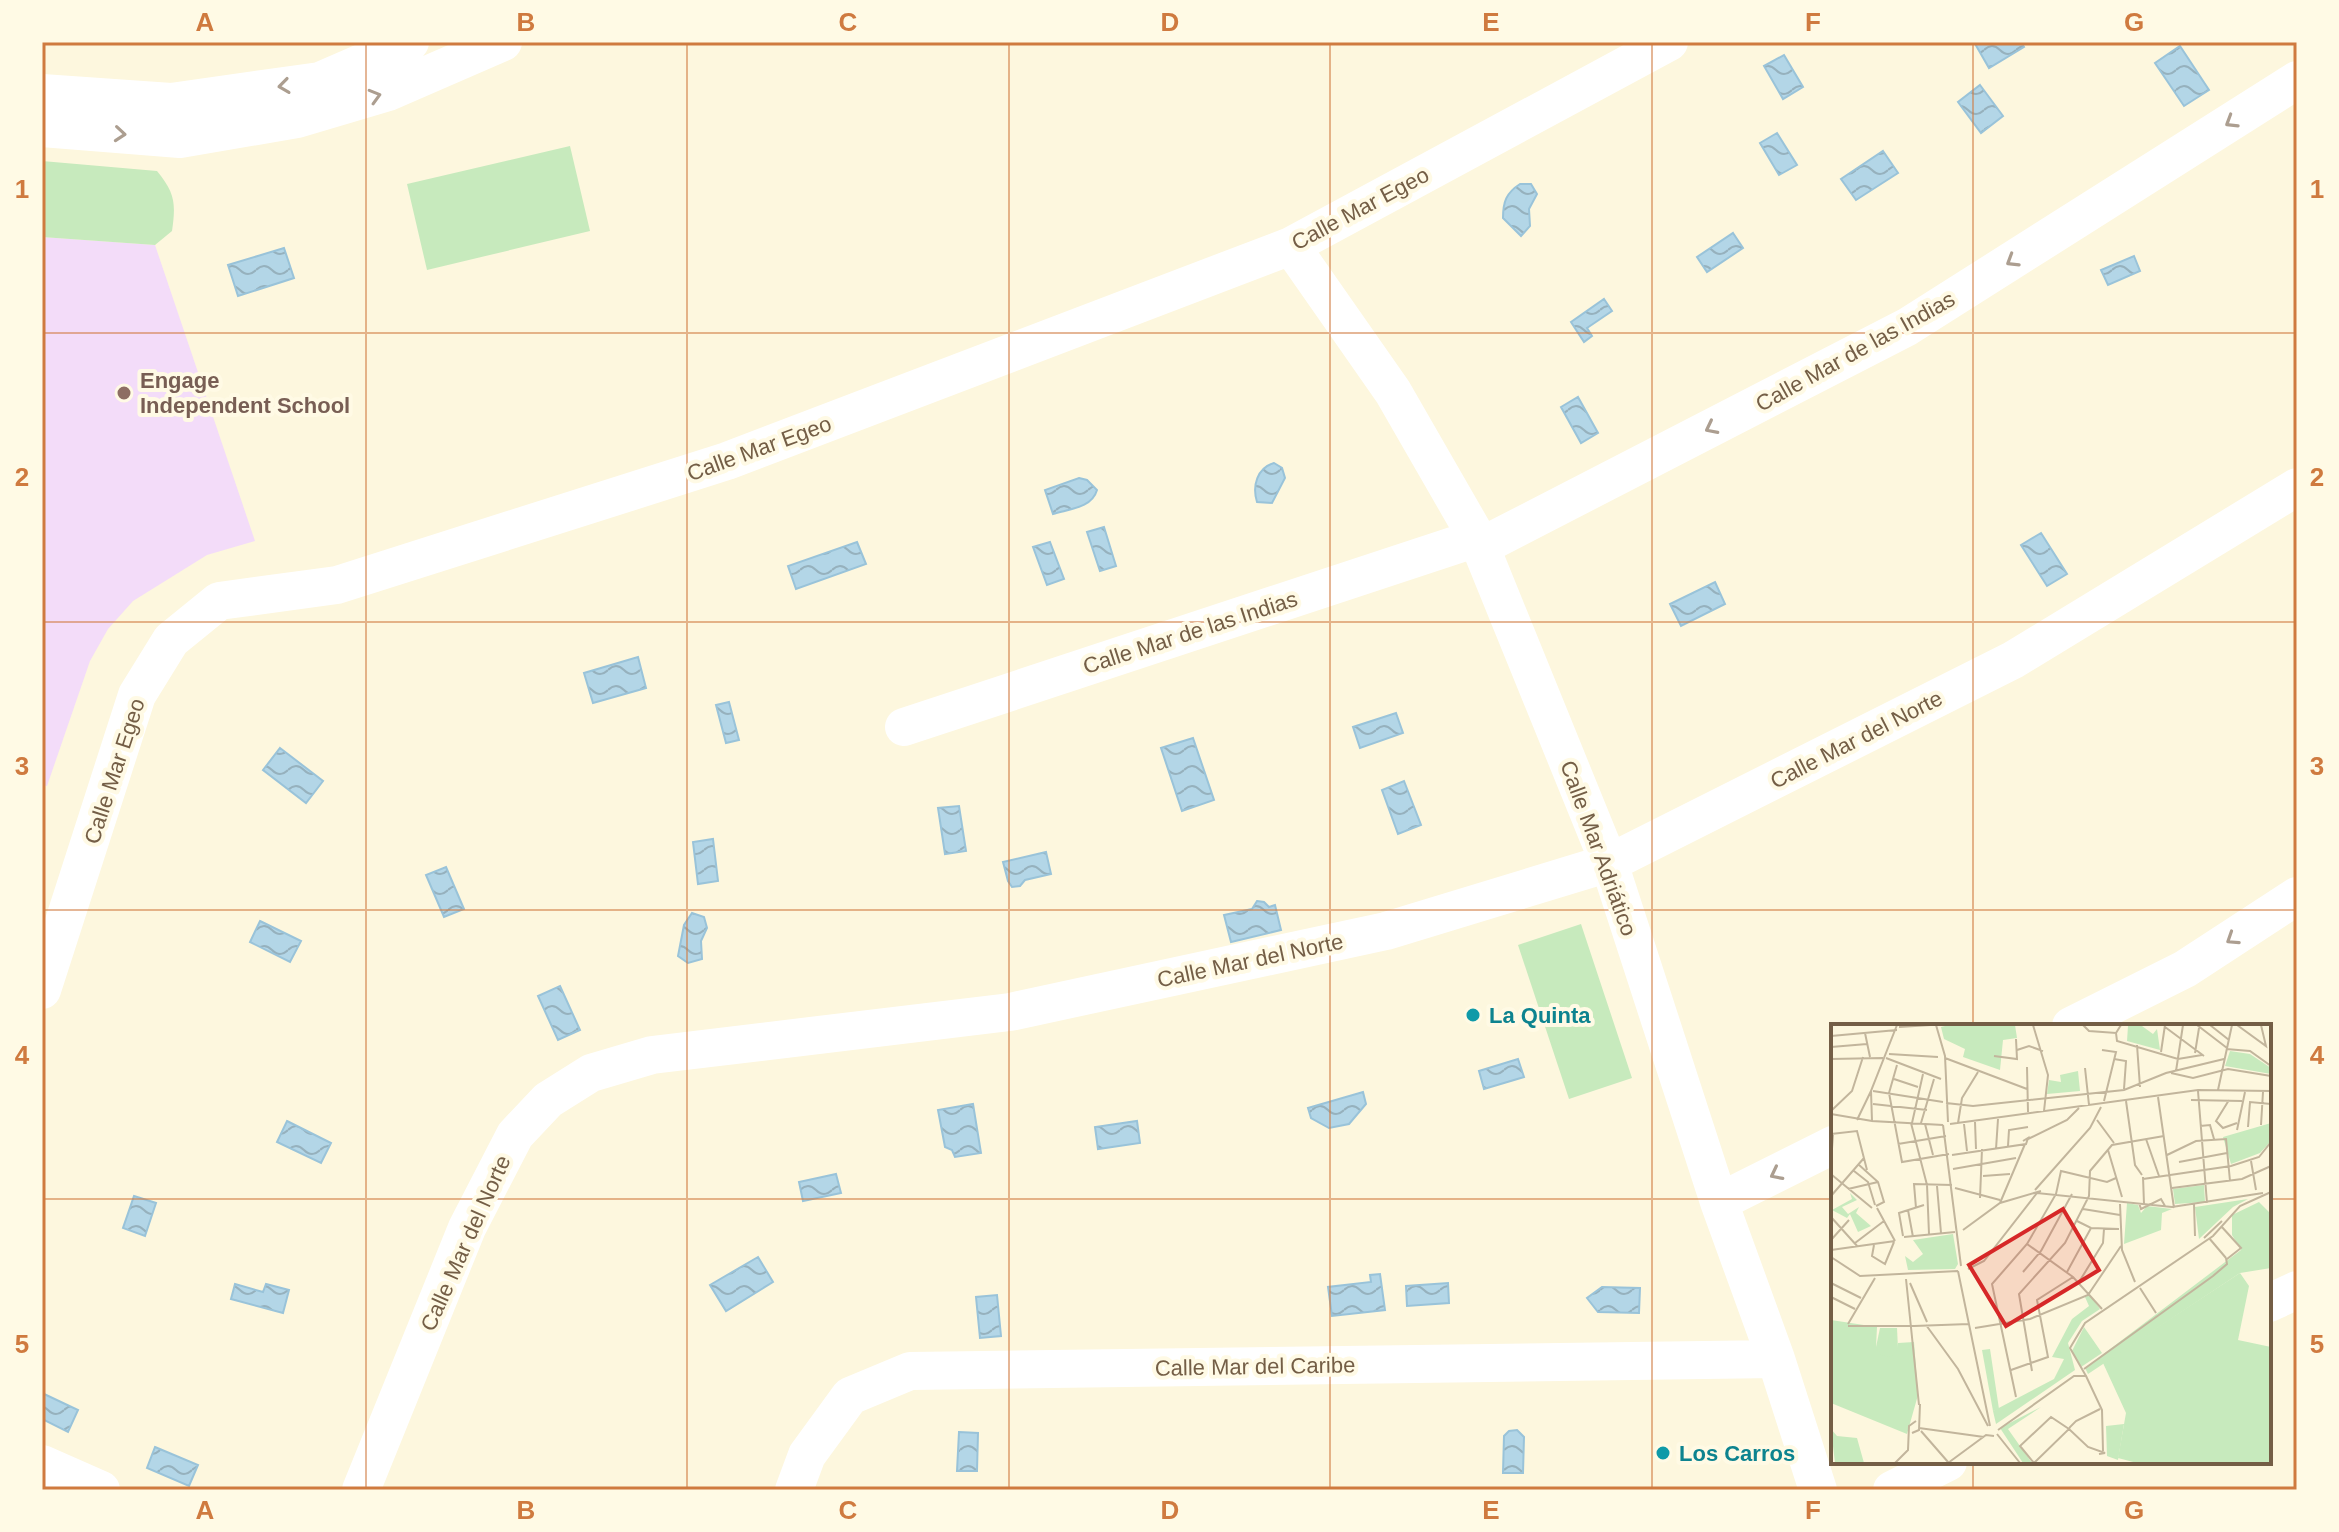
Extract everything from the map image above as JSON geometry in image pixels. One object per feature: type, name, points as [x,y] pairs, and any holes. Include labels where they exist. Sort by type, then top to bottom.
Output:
[{"type":"street","points":[[42,93],[171,102],[186,100],[320,81],[410,42]]},
{"type":"street","points":[[42,128],[180,139],[297,119],[388,92],[503,42]]},
{"type":"street","name":"Calle Mar Egeo","points":[[42,990],[137,695],[171,640],[219,601],[337,585],[727,461],[1291,246],[1669,42]]},
{"type":"street","name":"Calle Mar de las Indias","points":[[904,727],[1478,543],[1907,327],[2297,80]]},
{"type":"street","name":"Calle Mar Adriático","points":[[1291,246],[1393,392],[1478,543],[1609,863],[1719,1202],[1776,1359],[1818,1490]]},
{"type":"street","name":"Calle Mar del Norte","points":[[361,1490],[467,1228],[515,1135],[548,1100],[591,1073],[652,1055],[1010,1012],[1386,931],[1609,863],[2013,660],[2297,487]]},
{"type":"street","points":[[2075,1024],[2185,969],[2297,896]]},
{"type":"street","points":[[1719,1202],[1831,1146]]},
{"type":"street","points":[[2271,1302],[2297,1290]]},
{"type":"street","name":"Calle Mar del Caribe","points":[[794,1490],[807,1455],[850,1396],[910,1371],[1776,1359]]},
{"type":"street","points":[[42,1464],[101,1490]]},
{"type":"street","points":[[1892,1490],[1944,1464]]},
{"type":"shaded area","name":"Engage Independent School","points":[[42,237],[155,245],[255,541],[207,555],[133,601],[108,629],[90,661],[47,786],[42,785]]},
{"type":"green space","points":[[570,146],[590,231],[427,270],[407,184]]},
{"type":"green space","points":[[42,161],[157,171],[173,199],[172,231],[155,245],[42,237]]},
{"type":"green space","points":[[1581,924],[1632,1078],[1569,1099],[1518,945]]},
{"type":"water","points":[[1974,42],[2021,42],[2024,47],[1989,68]]},
{"type":"water","points":[[2180,46],[2209,90],[2184,106],[2155,63]]},
{"type":"water","points":[[1784,55],[1803,87],[1783,99],[1764,66]]},
{"type":"water","points":[[1980,85],[2003,116],[1981,133],[1958,102]]},
{"type":"water","points":[[1777,133],[1797,165],[1779,175],[1760,143]]},
{"type":"water","points":[[1883,151],[1898,173],[1856,200],[1841,179]]},
{"type":"water","points":[[1520,184],[1531,184],[1537,194],[1529,209],[1530,226],[1521,236],[1503,218],[1506,198]]},
{"type":"water","points":[[1733,233],[1743,248],[1707,272],[1697,257]]},
{"type":"water","points":[[284,248],[294,278],[238,296],[228,265]]},
{"type":"water","points":[[2134,256],[2140,271],[2108,285],[2101,270]]},
{"type":"water","points":[[1604,299],[1612,311],[1587,328],[1592,336],[1584,342],[1571,322]]},
{"type":"water","points":[[1578,397],[1598,433],[1581,443],[1561,407]]},
{"type":"water","points":[[1274,463],[1282,468],[1285,478],[1272,503],[1257,502],[1257,478],[1263,469]]},
{"type":"water","points":[[1079,478],[1087,480],[1097,490],[1094,496],[1079,507],[1053,514],[1045,490]]},
{"type":"water","points":[[1104,527],[1116,566],[1100,571],[1087,532]]},
{"type":"water","points":[[2041,533],[2067,574],[2047,586],[2021,545]]},
{"type":"water","points":[[857,542],[866,564],[796,589],[788,566]]},
{"type":"water","points":[[1050,542],[1064,579],[1047,585],[1033,547]]},
{"type":"water","points":[[1715,582],[1725,604],[1681,626],[1670,604]]},
{"type":"water","points":[[638,657],[646,688],[593,703],[584,673]]},
{"type":"water","points":[[729,702],[739,740],[726,743],[716,705]]},
{"type":"water","points":[[1396,713],[1403,733],[1360,748],[1353,727]]},
{"type":"water","points":[[1193,738],[1214,800],[1182,811],[1161,748]]},
{"type":"water","points":[[280,748],[323,781],[306,803],[263,770]]},
{"type":"water","points":[[1404,781],[1421,825],[1398,834],[1382,790]]},
{"type":"water","points":[[959,806],[966,851],[945,854],[938,808]]},
{"type":"water","points":[[713,839],[718,881],[698,884],[693,842]]},
{"type":"water","points":[[1046,852],[1051,874],[1025,880],[1020,886],[1012,887],[1003,862]]},
{"type":"water","points":[[446,867],[464,909],[444,917],[426,875]]},
{"type":"water","points":[[1257,901],[1269,907],[1275,905],[1281,930],[1231,942],[1224,915],[1252,909]]},
{"type":"water","points":[[692,913],[704,917],[707,928],[701,941],[702,959],[688,963],[678,956],[684,925]]},
{"type":"water","points":[[260,921],[301,941],[290,962],[250,942]]},
{"type":"water","points":[[560,986],[580,1030],[558,1040],[538,996]]},
{"type":"water","points":[[1518,1059],[1524,1077],[1484,1089],[1479,1071]]},
{"type":"water","points":[[1363,1092],[1366,1104],[1349,1124],[1329,1128],[1311,1118],[1308,1108]]},
{"type":"water","points":[[973,1104],[981,1153],[955,1157],[952,1150],[945,1147],[938,1110]]},
{"type":"water","points":[[287,1121],[331,1143],[321,1163],[277,1142]]},
{"type":"water","points":[[1137,1121],[1140,1143],[1098,1149],[1095,1127]]},
{"type":"water","points":[[836,1174],[841,1193],[803,1201],[799,1182]]},
{"type":"water","points":[[134,1196],[156,1203],[145,1236],[123,1228]]},
{"type":"water","points":[[758,1257],[773,1282],[726,1311],[710,1285]]},
{"type":"water","points":[[1380,1274],[1385,1310],[1332,1316],[1328,1287],[1371,1282],[1370,1275]]},
{"type":"water","points":[[1448,1283],[1449,1303],[1407,1306],[1406,1286]]},
{"type":"water","points":[[235,1284],[263,1292],[266,1284],[289,1290],[283,1313],[231,1299]]},
{"type":"water","points":[[1602,1287],[1640,1288],[1639,1313],[1598,1312],[1587,1298]]},
{"type":"water","points":[[997,1295],[1001,1336],[980,1338],[976,1297]]},
{"type":"water","points":[[42,1393],[78,1410],[68,1432],[42,1419]]},
{"type":"water","points":[[1517,1430],[1524,1437],[1523,1473],[1503,1473],[1504,1436],[1509,1431]]},
{"type":"water","points":[[959,1432],[978,1433],[977,1471],[957,1471]]},
{"type":"water","points":[[155,1447],[198,1465],[189,1486],[147,1468]]},
{"type":"place","name":"Engage Independent School","points":[[124,393]]},
{"type":"place","name":"La Quinta","points":[[1473,1015]]},
{"type":"place","name":"Los Carros","points":[[1663,1453]]}]
